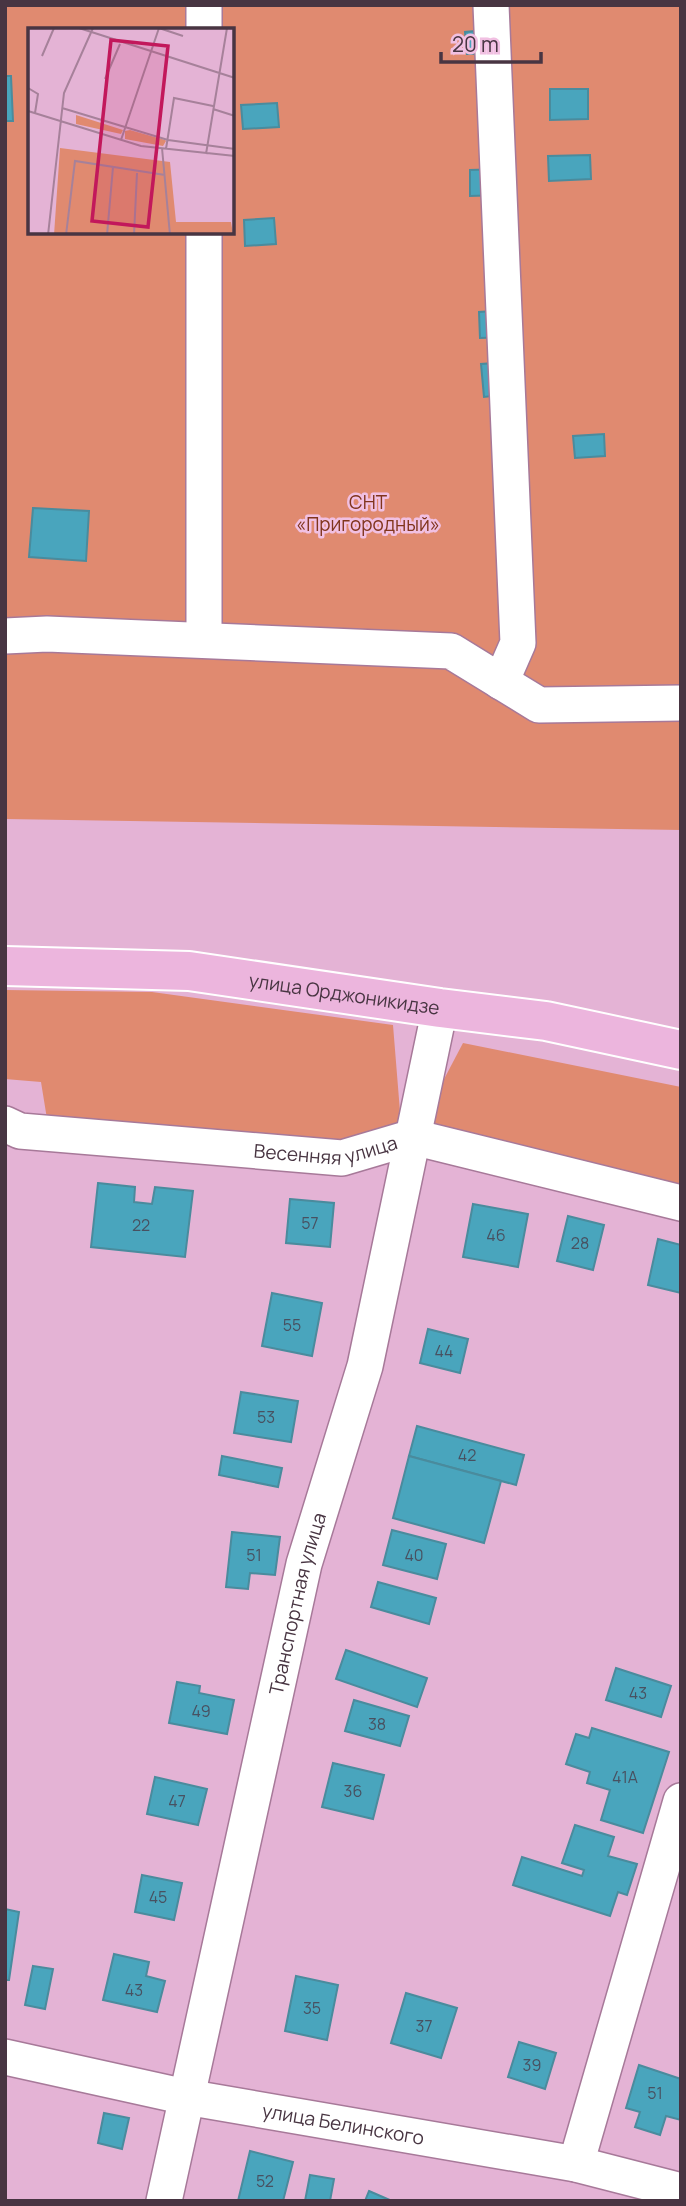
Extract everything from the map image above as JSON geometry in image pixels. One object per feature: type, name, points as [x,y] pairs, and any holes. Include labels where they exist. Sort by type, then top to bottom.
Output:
[{"type":"main road","name":"улица Орджоникидзе","points":[[5,965],[188,971],[547,1021],[681,1050]]},
{"type":"street","points":[[204,5],[204,28]]},
{"type":"street","points":[[491,5],[518,643],[501,682]]},
{"type":"street","points":[[204,234],[204,640]]},
{"type":"street","points":[[5,636],[47,634],[451,651],[539,705],[681,703]]},
{"type":"street","name":"Транспортная улица","points":[[164,2201],[304,1564],[365,1366],[440,1008]]},
{"type":"street","name":"Весенняя улица","points":[[5,1124],[20,1131],[342,1158],[413,1137],[681,1203]]},
{"type":"street","points":[[576,2164],[681,1801]]},
{"type":"street","name":"улица Белинского","points":[[5,2057],[186,2097],[576,2164],[681,2192]]},
{"type":"green space","name":"СНТ «Пригородный»","points":[[5,5],[681,5],[681,830],[5,819]]},
{"type":"green space","points":[[5,990],[152,992],[393,1025],[401,1124],[344,1144],[47,1119],[41,1082],[5,1079]]},
{"type":"green space","points":[[463,1043],[681,1087],[681,1193],[432,1131],[442,1083]]},
{"type":"building","points":[[497,29],[498,53],[467,54],[465,32]]},
{"type":"building","points":[[5,76],[11,76],[13,121],[5,121]]},
{"type":"building","points":[[550,89],[588,89],[588,119],[550,120]]},
{"type":"building","points":[[277,103],[279,127],[243,129],[241,105]]},
{"type":"building","points":[[590,155],[591,179],[549,181],[548,156]]},
{"type":"building","points":[[502,169],[503,195],[470,196],[470,170]]},
{"type":"building","points":[[274,218],[276,244],[245,246],[244,220]]},
{"type":"building","points":[[509,310],[510,337],[480,338],[479,312]]},
{"type":"building","points":[[508,362],[511,394],[484,397],[481,364]]},
{"type":"building","points":[[604,434],[605,456],[575,458],[573,436]]},
{"type":"building","points":[[33,508],[89,511],[86,561],[29,557]]},
{"type":"building","points":[[98,1183],[135,1187],[134,1202],[152,1204],[155,1187],[193,1191],[185,1257],[91,1247]]},
{"type":"building","points":[[290,1199],[334,1203],[330,1247],[286,1243]]},
{"type":"building","points":[[473,1204],[528,1214],[518,1267],[463,1257]]},
{"type":"building","points":[[568,1216],[604,1225],[593,1270],[557,1261]]},
{"type":"building","points":[[658,1239],[681,1245],[681,1293],[648,1285]]},
{"type":"building","points":[[272,1293],[322,1303],[312,1356],[262,1346]]},
{"type":"building","points":[[428,1329],[468,1339],[460,1373],[420,1363]]},
{"type":"building","points":[[241,1392],[298,1401],[291,1442],[234,1433]]},
{"type":"building","points":[[417,1426],[524,1455],[516,1485],[409,1456]]},
{"type":"building","points":[[222,1456],[282,1468],[278,1487],[219,1475]]},
{"type":"building","points":[[409,1456],[501,1481],[484,1543],[393,1518]]},
{"type":"building","points":[[392,1530],[446,1544],[437,1579],[383,1565]]},
{"type":"building","points":[[232,1532],[280,1537],[275,1575],[250,1573],[248,1589],[226,1587]]},
{"type":"building","points":[[378,1582],[436,1598],[429,1624],[371,1607]]},
{"type":"building","points":[[346,1650],[427,1678],[417,1707],[336,1679]]},
{"type":"building","points":[[616,1668],[671,1686],[661,1717],[606,1700]]},
{"type":"building","points":[[177,1682],[200,1686],[199,1693],[234,1700],[227,1734],[169,1723]]},
{"type":"building","points":[[354,1700],[409,1716],[400,1746],[345,1731]]},
{"type":"building","points":[[592,1728],[669,1752],[643,1833],[601,1820],[610,1790],[587,1783],[590,1772],[566,1764],[576,1734],[589,1738]]},
{"type":"building","points":[[333,1763],[384,1775],[373,1819],[322,1807]]},
{"type":"building","points":[[155,1777],[207,1789],[198,1825],[147,1814]]},
{"type":"building","points":[[575,1825],[614,1837],[608,1856],[637,1864],[627,1895],[618,1892],[610,1916],[513,1885],[522,1857],[582,1876],[584,1870],[562,1863]]},
{"type":"building","points":[[142,1875],[182,1883],[174,1920],[135,1912]]},
{"type":"building","points":[[5,1909],[19,1912],[9,1980],[5,1980]]},
{"type":"building","points":[[114,1954],[149,1962],[146,1976],[165,1981],[157,2012],[103,2000]]},
{"type":"building","points":[[33,1966],[53,1969],[45,2009],[25,2005]]},
{"type":"building","points":[[296,1976],[338,1985],[327,2040],[285,2031]]},
{"type":"building","points":[[406,1993],[457,2008],[441,2058],[391,2043]]},
{"type":"building","points":[[519,2042],[556,2053],[545,2089],[508,2077]]},
{"type":"building","points":[[639,2065],[681,2079],[681,2120],[666,2116],[660,2135],[635,2127],[640,2112],[626,2108]]},
{"type":"building","points":[[104,2113],[129,2118],[122,2149],[98,2143]]},
{"type":"building","points":[[250,2151],[293,2162],[283,2201],[238,2201]]},
{"type":"building","points":[[310,2175],[334,2179],[330,2201],[305,2201]]},
{"type":"building","points":[[369,2191],[392,2201],[365,2201]]}]
